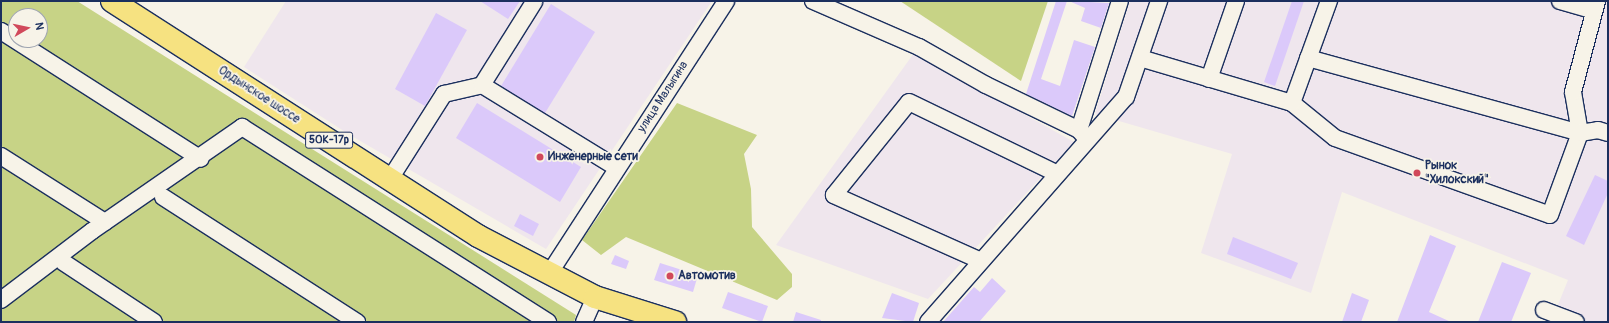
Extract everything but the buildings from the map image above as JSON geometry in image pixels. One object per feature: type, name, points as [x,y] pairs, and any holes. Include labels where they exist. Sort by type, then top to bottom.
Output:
[{"type":"highway","name":"Ордынское шоссе","points":[[112,1],[478,236],[596,297],[675,322]]},
{"type":"street","name":"улица Малыгина","points":[[549,274],[726,1]]},
{"type":"street","points":[[813,1],[919,47],[986,85],[1083,135]]},
{"type":"street","points":[[1083,135],[1120,1]]},
{"type":"street","points":[[928,322],[979,260],[1056,172],[1083,135],[1126,97],[1160,1]]},
{"type":"street","points":[[1209,79],[1236,1]]},
{"type":"street","points":[[1292,103],[1329,1]]},
{"type":"street","points":[[1140,58],[1292,103],[1335,138],[1550,215],[1580,133],[1573,92],[1594,5],[1560,1]]},
{"type":"street","points":[[390,179],[444,94],[482,85],[534,2]]},
{"type":"street","points":[[1,31],[201,159]]},
{"type":"street","points":[[1308,58],[1580,133],[1598,130],[1608,133]]},
{"type":"street","points":[[482,85],[617,168]]},
{"type":"street","points":[[979,260],[834,195],[909,102],[1056,172]]},
{"type":"street","points":[[4,293],[105,222],[201,159],[242,128],[548,322]]},
{"type":"street","points":[[1,156],[105,222]]},
{"type":"street","points":[[163,196],[357,322]]},
{"type":"street","points":[[63,262],[154,322]]},
{"type":"street","points":[[584,322],[596,297]]},
{"type":"street","points":[[1544,310],[1576,322]]},
{"type":"shaded area","points":[[286,1],[712,1],[546,249],[350,135],[244,67]]},
{"type":"shaded area","name":"Рынок \"Хилокский\"","points":[[1130,1],[1608,1],[1608,322],[1551,322],[1568,280],[1342,192],[1311,293],[1201,253],[1232,154],[1095,114]]},
{"type":"shaded area","points":[[914,53],[1074,142],[928,299],[776,245]]},
{"type":"green space","points":[[1,1],[77,1],[576,315],[574,322],[1,322]]},
{"type":"green space","points":[[900,1],[1048,1],[1021,81]]},
{"type":"green space","points":[[677,103],[757,135],[744,154],[751,189],[752,227],[792,274],[792,287],[777,300],[626,237],[601,255],[582,240]]},
{"type":"place","name":"Инженерные сети","points":[[540,157]]},
{"type":"place","name":"Рынок \"Хилокский\"","points":[[1417,173]]},
{"type":"place","name":"Автомотив","points":[[670,276]]}]
